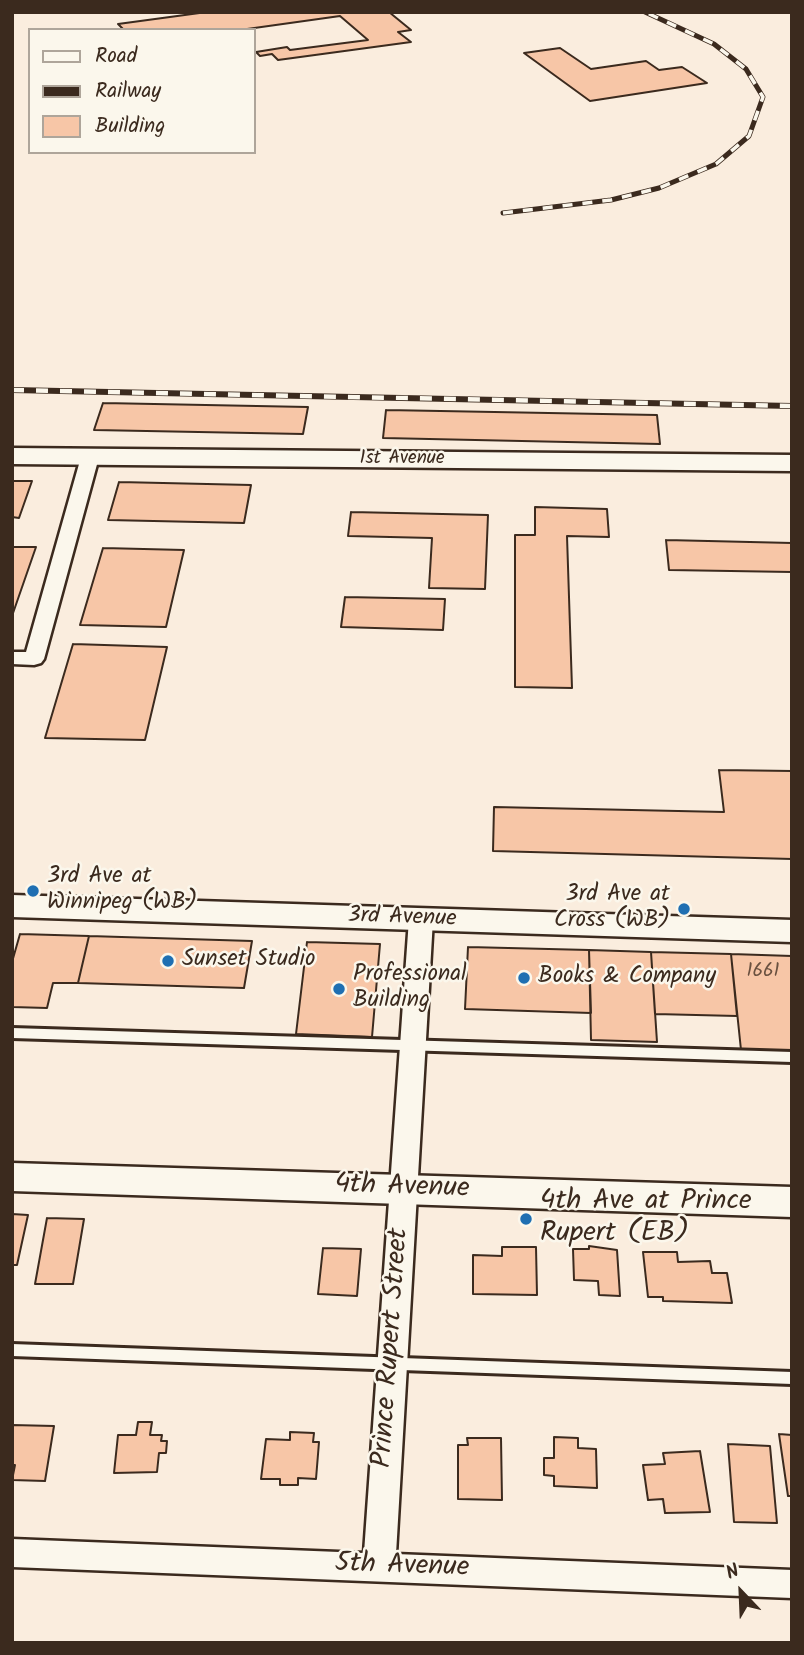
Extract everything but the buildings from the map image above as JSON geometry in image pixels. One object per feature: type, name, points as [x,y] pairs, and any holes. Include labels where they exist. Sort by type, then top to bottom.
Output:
[{"type":"main road","name":"1st Avenue","points":[[12,456],[792,463]]},
{"type":"main road","name":"3rd Avenue","points":[[12,906],[792,931]]},
{"type":"main road","points":[[745,930],[792,917]]},
{"type":"main road","name":"4th Avenue","points":[[12,1177],[792,1202]]},
{"type":"street","points":[[12,658],[34,659],[90,457]]},
{"type":"street","name":"Prince Rupert Street","points":[[379,1567],[421,919]]},
{"type":"street","name":"5th Avenue","points":[[12,1553],[792,1584]]},
{"type":"lane","points":[[12,1033],[792,1057]]},
{"type":"lane","points":[[12,1350],[792,1378]]},
{"type":"railway","points":[[503,213],[611,200],[659,188],[716,164],[749,136],[763,97],[746,69],[714,44],[645,12]]},
{"type":"railway","points":[[12,390],[792,406]]},
{"type":"place","name":"3rd Ave at Winnipeg (WB)","points":[[33,891]]},
{"type":"place","name":"3rd Ave at Cross (WB)","points":[[684,909]]},
{"type":"place","name":"Sunset Studio","points":[[168,961]]},
{"type":"place","name":"Books & Company","points":[[524,978]]},
{"type":"place","name":"Professional Building","points":[[339,989]]},
{"type":"place","name":"4th Ave at Prince Rupert (EB)","points":[[526,1219]]}]
